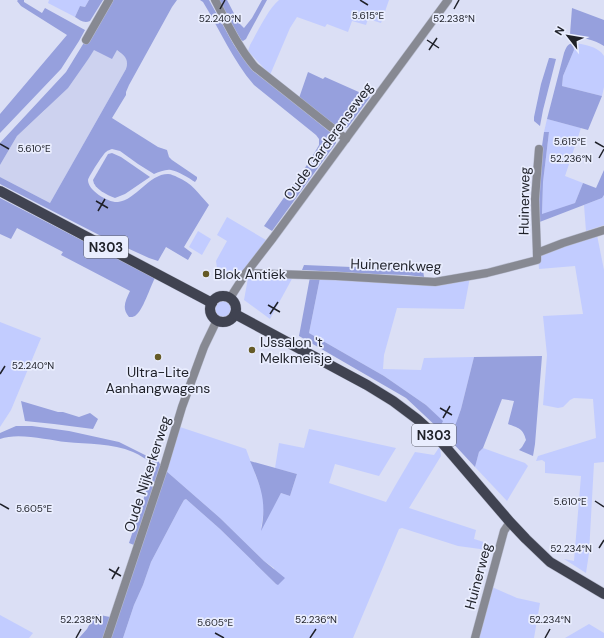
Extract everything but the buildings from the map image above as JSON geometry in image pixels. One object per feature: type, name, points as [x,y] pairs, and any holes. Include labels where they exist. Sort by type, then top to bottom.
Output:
[{"type":"main road","name":"N303","points":[[0,191],[212,303]]},
{"type":"main road","points":[[218,298],[230,298],[234,303],[236,312],[228,320],[222,322],[217,320],[211,311],[212,303],[218,298]]},
{"type":"main road","name":"N303","points":[[234,314],[367,385],[393,401],[417,419],[437,437],[526,539],[550,562],[604,594]]},
{"type":"street","points":[[86,40],[109,0]]},
{"type":"street","points":[[215,0],[247,58],[255,67],[346,139]]},
{"type":"street","name":"Oude Garderenseweg","points":[[230,298],[246,273],[448,0]]},
{"type":"street","name":"Huinerweg","points":[[537,253],[535,199],[539,149]]},
{"type":"street","name":"Huinerenkweg","points":[[246,273],[336,276],[435,282],[487,273],[537,260],[537,253],[604,230]]},
{"type":"street","name":"Oude Nijkerkerweg","points":[[107,638],[182,407],[204,346],[217,320]]},
{"type":"street","name":"Huinerweg","points":[[475,638],[508,518]]},
{"type":"shaded area","points":[[24,0],[24,2],[42,13],[45,8],[85,30],[61,69],[0,133],[0,114],[67,35],[21,6],[17,1]]},
{"type":"shaded area","points":[[49,0],[89,0],[85,7],[80,6],[75,17],[48,3]]},
{"type":"shaded area","points":[[89,0],[103,0],[90,21],[84,22],[75,17],[80,6],[85,7]]},
{"type":"shaded area","points":[[110,0],[177,0],[112,118],[158,147],[167,150],[169,157],[172,160],[197,177],[197,179],[195,182],[180,173],[171,170],[165,170],[154,174],[120,151],[112,149],[104,154],[96,165],[88,180],[89,184],[91,188],[100,196],[110,201],[118,202],[131,197],[149,182],[161,175],[170,174],[187,182],[209,205],[184,247],[192,253],[188,260],[166,247],[158,261],[149,258],[103,237],[0,184],[0,177],[50,203],[126,69],[127,60],[124,56],[117,50],[112,59],[94,50],[68,88],[17,136],[0,165],[0,143],[66,72]]},
{"type":"shaded area","points":[[200,0],[209,0],[234,45],[253,71],[336,137],[336,143],[272,231],[264,226],[309,162],[319,145],[319,139],[254,85],[246,76],[203,2]]},
{"type":"shaded area","points":[[218,0],[227,0],[239,23],[244,28],[252,18],[262,0],[267,0],[246,39],[243,41]]},
{"type":"shaded area","points":[[279,0],[389,0],[381,23],[368,19],[366,25],[352,21],[348,32],[327,24],[325,27],[297,17],[290,28],[270,75],[248,51],[267,15]]},
{"type":"shaded area","points":[[572,8],[604,20],[604,46],[592,40],[570,34]]},
{"type":"shaded area","points":[[573,43],[594,48],[604,56],[604,87],[602,96],[562,86],[563,76],[574,50]]},
{"type":"shaded area","points":[[573,43],[574,50],[563,76],[562,86],[602,96],[588,130],[547,119],[564,53],[568,45]]},
{"type":"shaded area","points":[[94,49],[117,50],[126,58],[126,69],[50,203],[0,177],[0,165],[17,136],[44,111],[89,58]]},
{"type":"shaded area","points":[[549,58],[556,59],[540,126],[534,121],[534,117],[541,84]]},
{"type":"shaded area","points":[[308,72],[323,79],[325,77],[370,97],[348,127],[339,129],[299,98]]},
{"type":"shaded area","points":[[547,119],[581,128],[565,176],[583,183],[575,203],[542,215],[543,182],[549,132],[544,132]]},
{"type":"shaded area","points":[[544,132],[549,132],[543,182],[542,214],[575,203],[583,183],[596,188],[604,170],[604,195],[602,198],[537,223],[540,160]]},
{"type":"shaded area","points":[[112,153],[121,157],[150,177],[125,194],[115,198],[98,189],[93,180],[108,154]]},
{"type":"shaded area","points":[[604,195],[604,225],[586,231],[584,205],[602,198]]},
{"type":"shaded area","points":[[0,198],[155,278],[144,304],[138,313],[129,317],[125,310],[125,304],[130,291],[61,255],[63,252],[17,228],[11,239],[0,234]]},
{"type":"shaded area","points":[[227,217],[266,240],[243,272],[231,277],[217,268],[216,261],[227,241],[217,235]]},
{"type":"shaded area","points":[[198,231],[211,239],[202,255],[189,247]]},
{"type":"shaded area","points":[[597,235],[604,270],[604,462],[594,463],[589,553],[586,573],[564,559],[574,561],[581,476],[545,473],[545,462],[542,460],[536,461],[538,456],[596,438],[593,399],[574,398],[563,407],[558,408],[543,405],[547,355],[543,316],[583,314],[575,266],[539,269],[538,255]]},
{"type":"shaded area","points":[[304,265],[423,270],[424,277],[302,270]]},
{"type":"shaded area","points":[[293,277],[270,319],[244,300],[248,278]]},
{"type":"shaded area","points":[[310,277],[320,278],[309,333],[384,376],[426,405],[443,421],[439,429],[406,398],[299,336]]},
{"type":"shaded area","points":[[470,277],[464,309],[397,308],[384,355],[383,369],[421,370],[424,358],[474,357],[461,409],[450,440],[439,429],[442,421],[426,405],[384,376],[309,333],[320,278],[413,282]]},
{"type":"shaded area","points":[[223,300],[229,303],[232,309],[229,315],[223,318],[217,315],[214,309],[217,303]]},
{"type":"shaded area","points":[[0,322],[41,338],[11,410],[0,427]]},
{"type":"shaded area","points":[[542,356],[533,456],[519,450],[526,440],[525,436],[520,429],[508,424],[514,401],[502,399],[483,448],[479,452],[475,467],[450,440],[461,409],[474,357]]},
{"type":"shaded area","points":[[21,401],[79,417],[90,413],[98,419],[93,429],[25,421]]},
{"type":"shaded area","points":[[16,426],[32,426],[69,431],[119,442],[159,462],[161,467],[134,545],[129,543],[154,464],[133,452],[108,445],[66,442],[24,436],[0,439],[0,433]]},
{"type":"shaded area","points":[[180,427],[246,449],[263,495],[264,509],[261,529],[281,493],[290,496],[297,474],[275,468],[279,443],[304,448],[309,429],[396,448],[379,476],[335,464],[329,483],[386,502],[415,452],[434,455],[440,446],[441,456],[409,508],[476,530],[474,539],[497,546],[495,551],[458,546],[402,528],[399,529],[353,638],[123,638],[151,562],[180,507],[186,499],[220,529],[276,584],[274,568],[264,561],[220,518],[165,470]]},
{"type":"shaded area","points":[[483,448],[525,463],[528,466],[507,501],[475,467],[479,452]]},
{"type":"shaded area","points":[[250,461],[297,474],[290,496],[281,493],[261,531],[263,521],[262,495]]},
{"type":"shaded area","points":[[165,470],[220,518],[264,561],[285,578],[278,585],[276,584],[220,529],[186,499],[180,507],[151,562],[123,638],[110,638]]},
{"type":"shaded area","points":[[492,587],[517,598],[540,603],[534,638],[478,638]]},
{"type":"shaded area","points":[[95,614],[110,617],[103,638],[79,638],[87,629]]},
{"type":"shaded area","points":[[0,615],[33,633],[29,638],[0,638]]},
{"type":"shaded area","points":[[589,624],[604,633],[604,638],[565,638]]},
{"type":"place","name":"Blok Antiek","points":[[206,274]]},
{"type":"place","name":"IJssalon 't Melkmeisje","points":[[252,350]]},
{"type":"place","name":"Ultra-Lite Aanhangwagens","points":[[158,357]]}]
